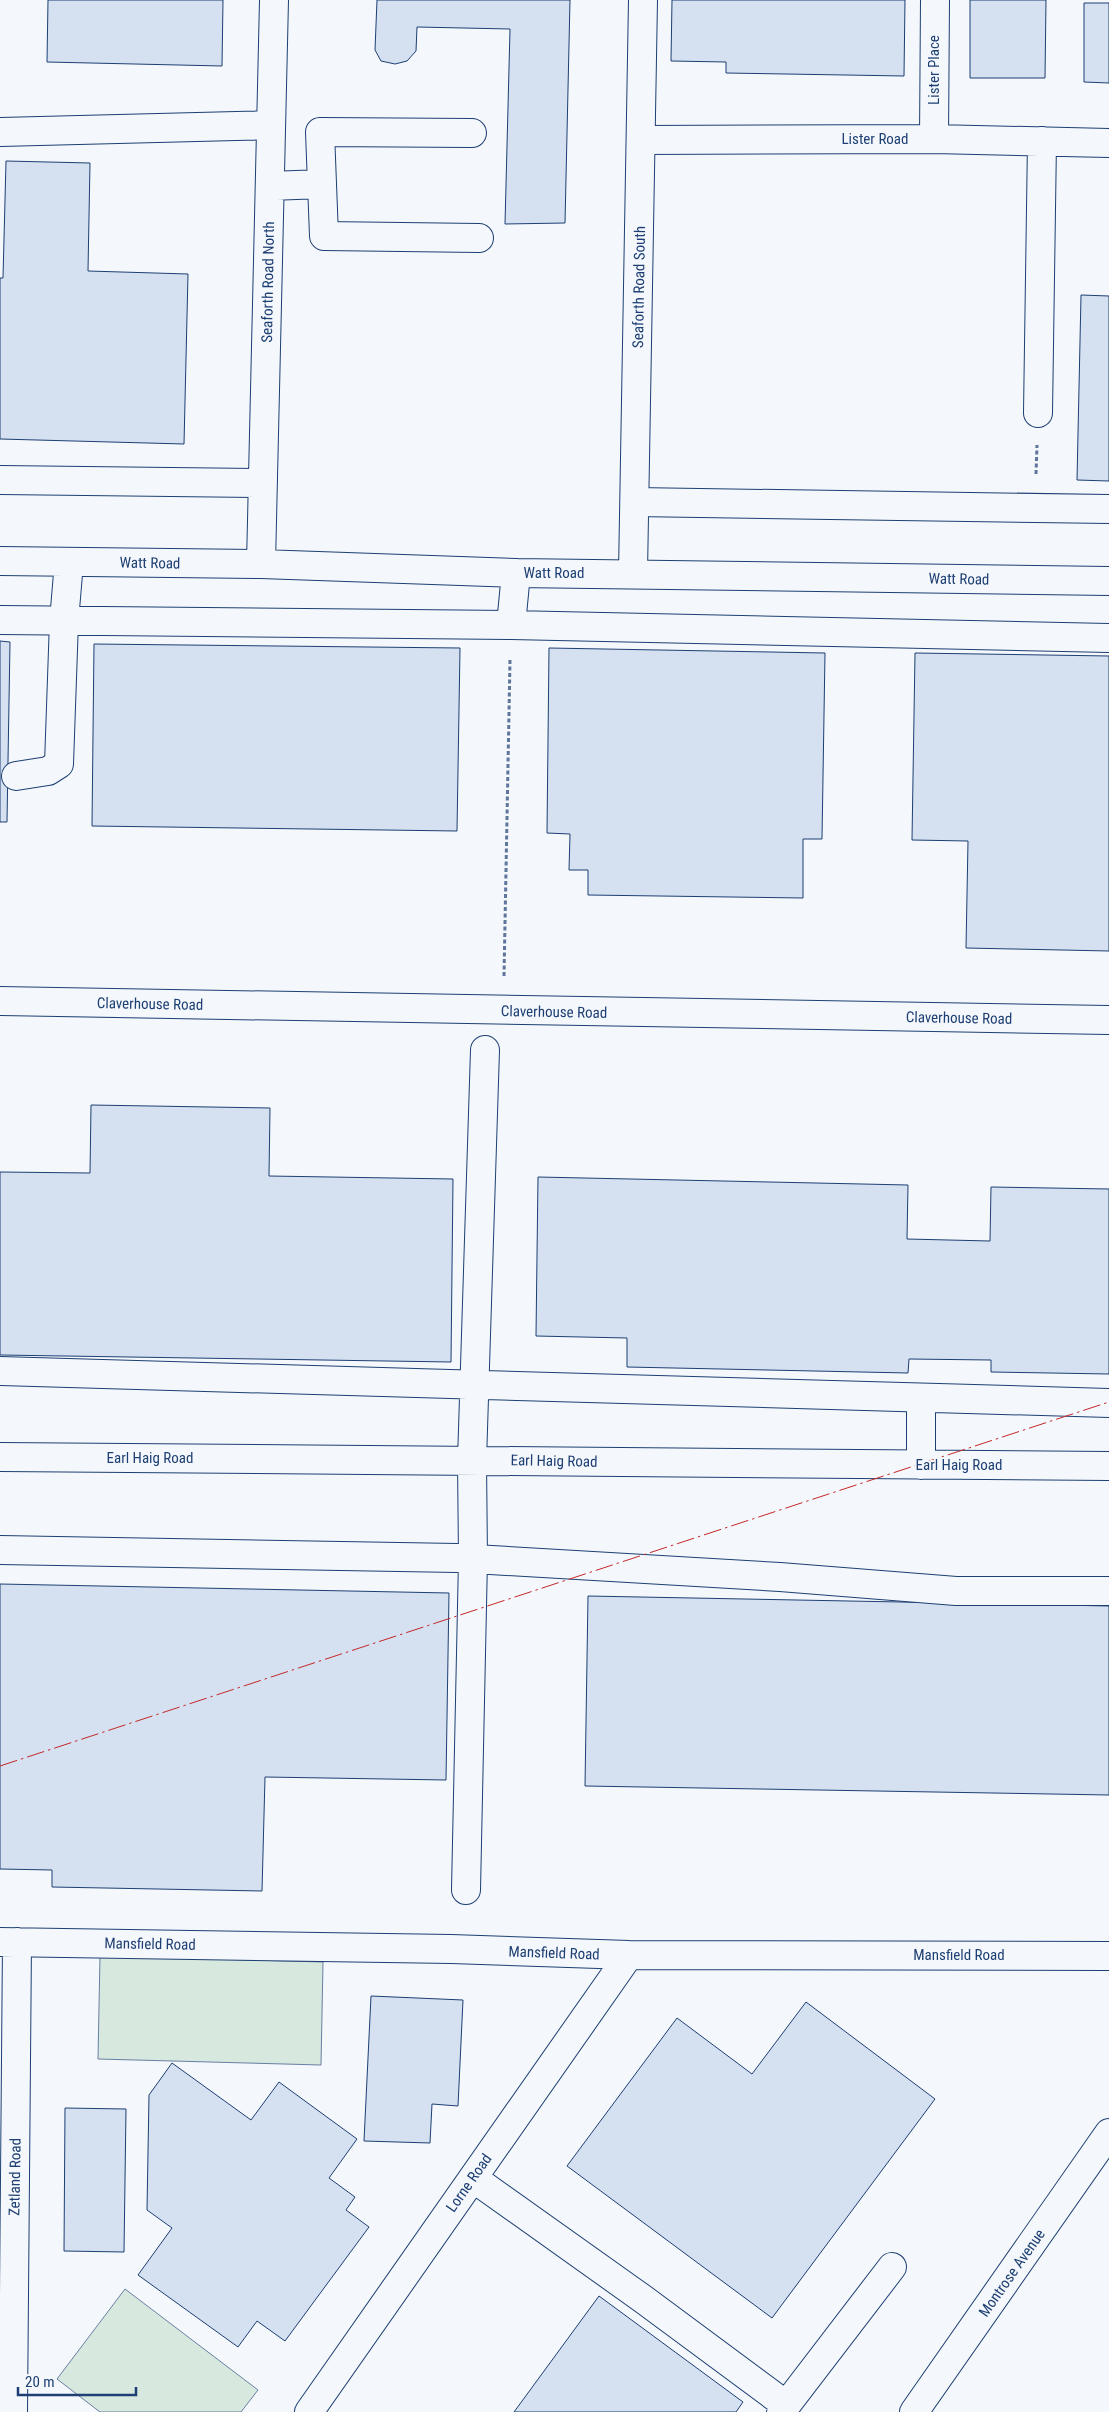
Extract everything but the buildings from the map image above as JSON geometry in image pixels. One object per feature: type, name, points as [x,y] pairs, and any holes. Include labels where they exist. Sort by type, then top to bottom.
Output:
[{"type":"street","name":"Seaforth Road North","points":[[261,564],[274,0]]},
{"type":"street","name":"Seaforth Road South","points":[[633,573],[643,0]]},
{"type":"street","name":"Lister Place","points":[[934,0],[934,139]]},
{"type":"street","points":[[0,132],[271,125]]},
{"type":"street","points":[[472,133],[320,132],[324,236],[479,238]]},
{"type":"street","name":"Lister Road","points":[[641,140],[934,139],[1109,142]]},
{"type":"street","points":[[1038,413],[1042,141]]},
{"type":"street","points":[[270,186],[322,184]]},
{"type":"street","points":[[0,480],[263,484]]},
{"type":"street","points":[[635,502],[1109,509]]},
{"type":"street","name":"Watt Road","points":[[0,561],[261,564],[516,573],[633,573],[1109,581]]},
{"type":"street","points":[[16,776],[48,772],[59,764],[64,621],[70,562]]},
{"type":"street","points":[[511,625],[516,573]]},
{"type":"street","points":[[0,620],[511,625],[1109,638]]},
{"type":"street","name":"Claverhouse Road","points":[[0,1001],[1109,1020]]},
{"type":"street","points":[[466,1890],[473,1558],[472,1461],[484,1050]]},
{"type":"street","points":[[0,1371],[1109,1403]]},
{"type":"street","points":[[921,1398],[921,1464]]},
{"type":"street","name":"Earl Haig Road","points":[[0,1457],[1109,1466]]},
{"type":"street","points":[[0,1550],[473,1558],[780,1577],[956,1591],[1109,1592]]},
{"type":"street","name":"Mansfield Road","points":[[9,1942],[451,1949],[629,1955],[1109,1956]]},
{"type":"street","name":"Zetland Road","points":[[9,1942],[13,2412]]},
{"type":"street","name":"Lorne Road","points":[[309,2412],[629,1955]]},
{"type":"street","name":"Montrose Avenue","points":[[914,2412],[1109,2133]]},
{"type":"street","points":[[473,2178],[643,2299],[784,2409],[892,2267]]},
{"type":"path","points":[[1034,507],[1038,413]]},
{"type":"path","points":[[503,1011],[511,625]]},
{"type":"shaded area","points":[[100,1956],[323,1962],[321,2065],[98,2059]]},
{"type":"shaded area","points":[[125,2289],[258,2390],[241,2412],[100,2412],[57,2379]]},
{"type":"power","points":[[0,1766],[1109,1402]]}]
